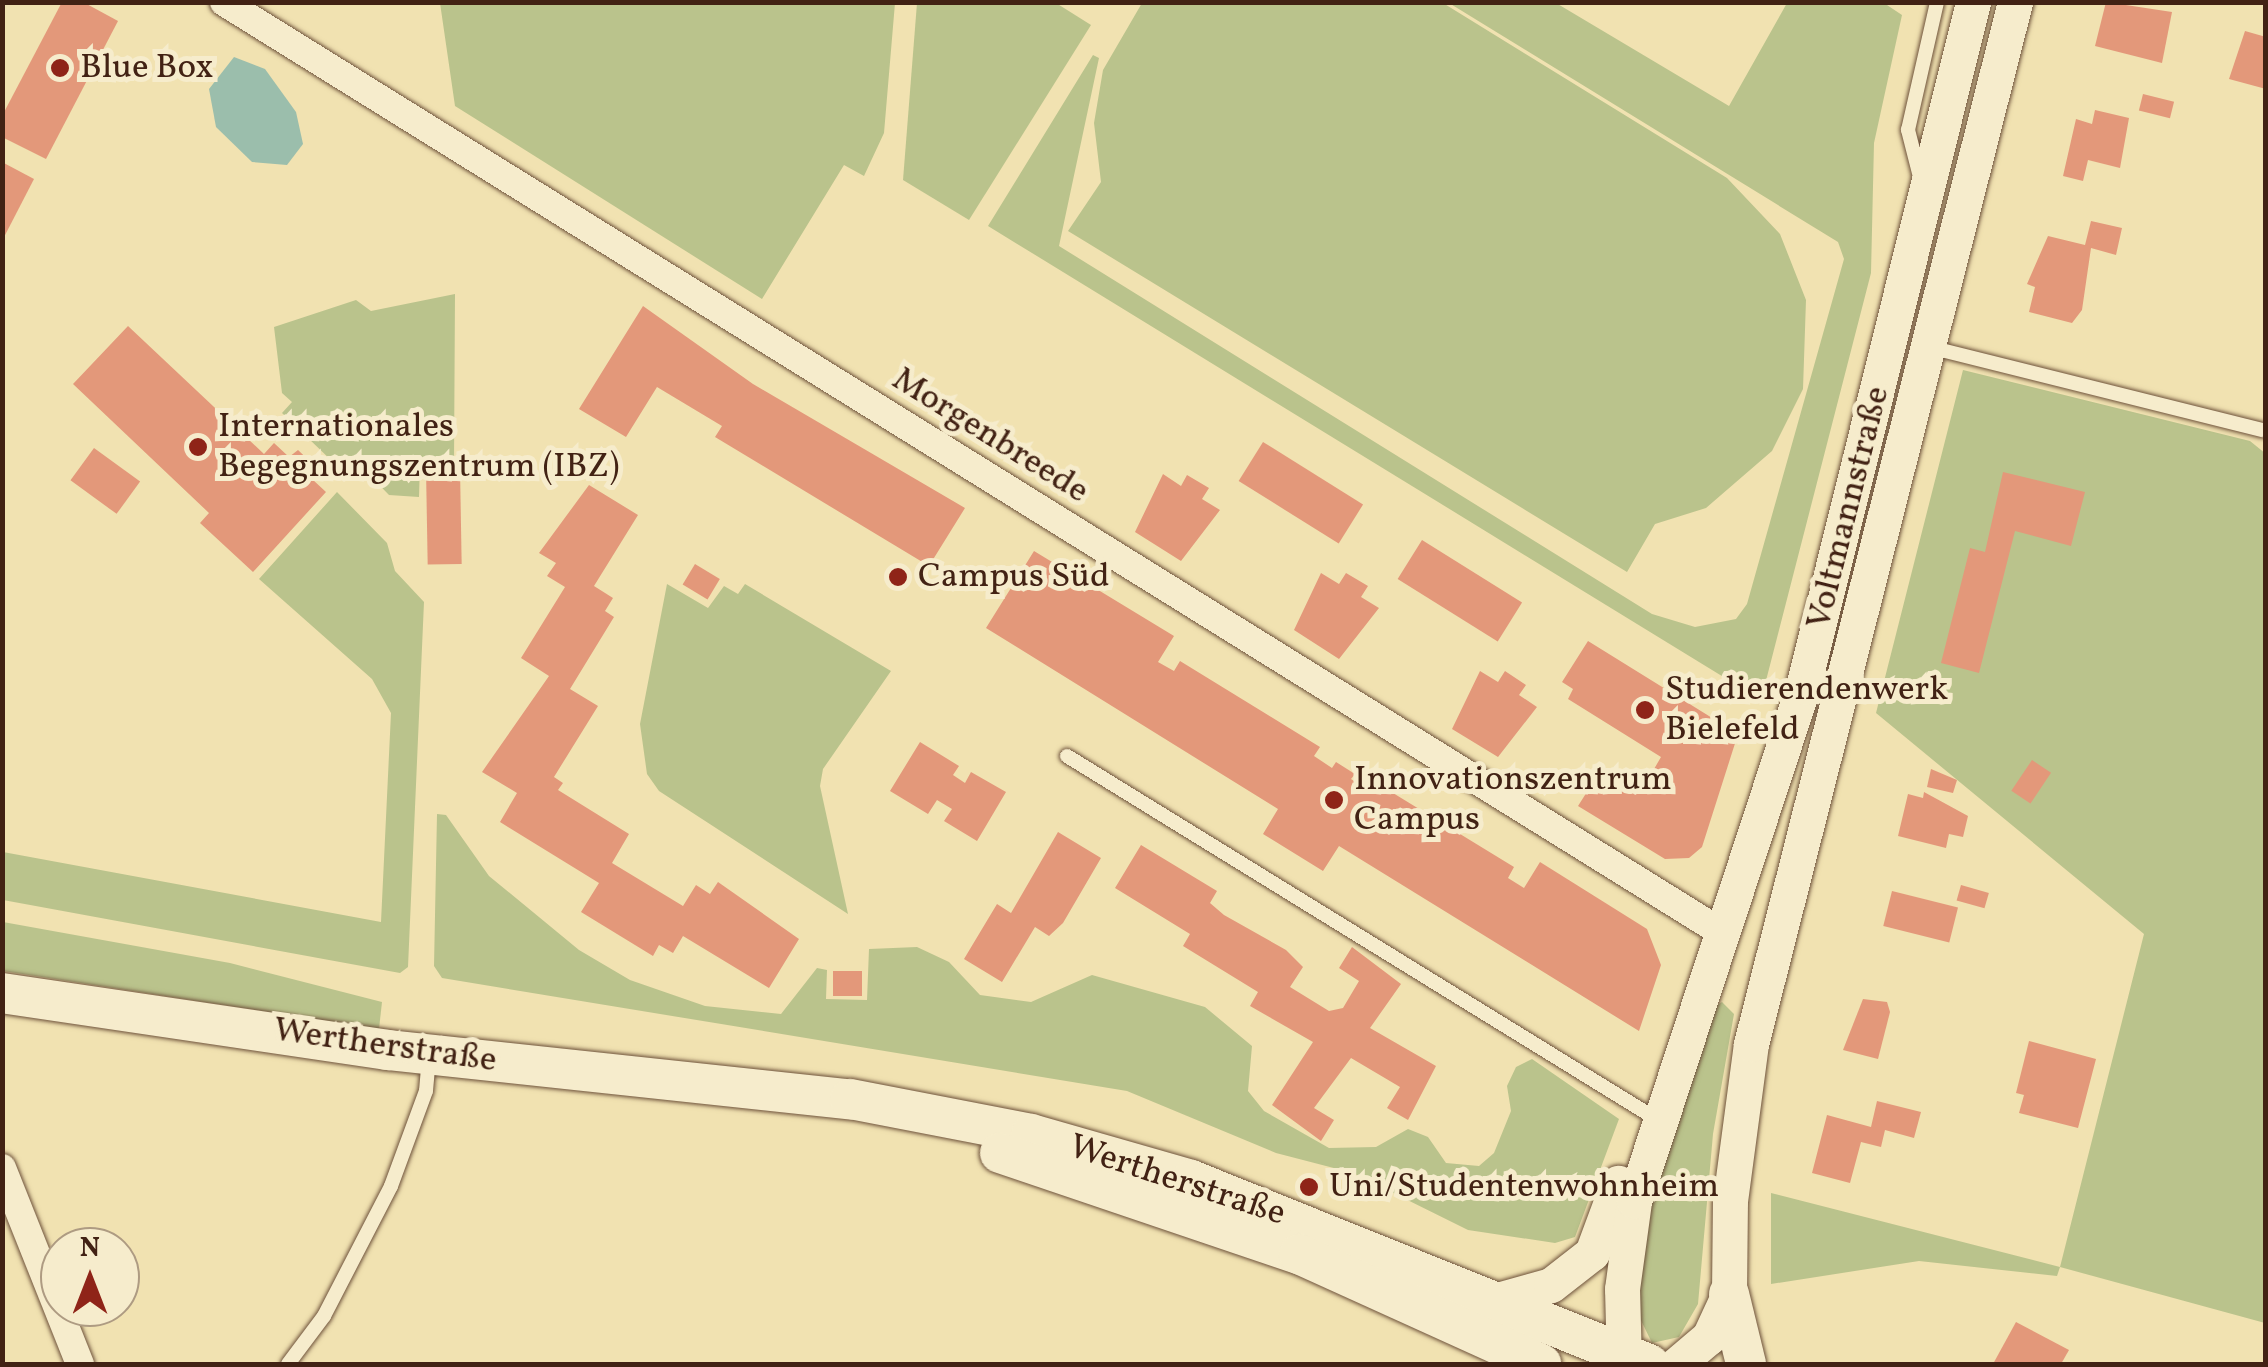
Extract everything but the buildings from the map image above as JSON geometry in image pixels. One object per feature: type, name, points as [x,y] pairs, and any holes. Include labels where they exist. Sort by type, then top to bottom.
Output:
[{"type":"main road","name":"Wertherstraße","points":[[4,1002],[940,1114],[1106,1153],[1315,1227],[1632,1361]]},
{"type":"main road","name":"Wertherstraße","points":[[768,1096],[1030,1161],[1299,1254],[1541,1364]]},
{"type":"main road","name":"Wertherstraße","points":[[1216,1228],[1490,1364]]},
{"type":"main road","points":[[1730,1294],[1746,1364]]},
{"type":"street","name":"Morgenbreede","points":[[224,2],[1718,930]]},
{"type":"street","name":"Voltmannstraße","points":[[1632,1361],[1629,1228],[1658,1120],[1718,930],[1803,687],[1973,2]]},
{"type":"street","name":"Voltmannstraße","points":[[1730,1294],[1736,1146],[1771,960],[2015,2]]},
{"type":"street","points":[[1718,930],[1771,960]]},
{"type":"street","points":[[1490,1302],[1551,1285],[1592,1252],[1636,1138],[1658,1120]]},
{"type":"street","points":[[2,1168],[80,1364]]},
{"type":"street","points":[[1678,1364],[1709,1336],[1730,1294]]},
{"type":"lane","points":[[1926,198],[1908,130],[1937,2]]},
{"type":"lane","points":[[1928,347],[2262,430]]},
{"type":"lane","points":[[1067,756],[1658,1120]]},
{"type":"lane","points":[[288,1364],[324,1316],[391,1186],[426,1091],[429,1055]]},
{"type":"green space","points":[[440,3],[895,3],[884,133],[864,176],[844,165],[762,299],[455,106]]},
{"type":"green space","points":[[917,3],[1056,3],[1091,25],[969,220],[903,180]]},
{"type":"green space","points":[[1142,3],[1443,3],[1727,178],[1780,234],[1806,300],[1803,389],[1772,451],[1706,508],[1655,524],[1627,572],[1068,231],[1101,182],[1094,123],[1103,70]]},
{"type":"green space","points":[[1449,3],[1556,3],[1729,106],[1787,3],[1884,3],[1902,15],[1874,143],[1871,273],[1761,700],[988,226],[1093,55],[1099,58],[1059,246],[1652,614],[1695,627],[1736,619],[1747,604],[1844,259],[1838,242]]},
{"type":"green space","points":[[455,294],[454,464],[420,464],[419,497],[389,495],[357,462],[334,463],[282,413],[292,402],[282,393],[274,327],[356,300],[371,311]]},
{"type":"green space","points":[[1963,370],[2250,441],[2266,454],[2265,1323],[2060,1267],[2144,934],[1876,713]]},
{"type":"green space","points":[[337,492],[387,543],[395,571],[424,602],[408,967],[400,973],[3,900],[3,852],[381,922],[391,713],[372,679],[259,579]]},
{"type":"green space","points":[[667,584],[708,608],[724,586],[738,594],[745,584],[891,671],[823,769],[820,786],[848,914],[659,791],[647,774],[640,724]]},
{"type":"green space","points":[[437,814],[446,815],[489,876],[579,950],[630,980],[705,1006],[781,1014],[817,968],[827,970],[826,999],[867,1000],[869,949],[917,947],[949,962],[980,995],[1031,1002],[1092,975],[1205,1007],[1252,1046],[1248,1091],[1264,1111],[1329,1148],[1376,1147],[1408,1129],[1428,1137],[1446,1163],[1479,1166],[1494,1153],[1511,1111],[1507,1086],[1516,1067],[1532,1059],[1619,1119],[1575,1237],[1555,1243],[1468,1230],[1353,1173],[1276,1153],[1127,1091],[442,978],[434,966]]},
{"type":"green space","points":[[3,922],[230,963],[382,1002],[379,1029],[3,971]]},
{"type":"green space","points":[[1722,1002],[1734,1014],[1713,1134],[1698,1304],[1679,1337],[1652,1343],[1636,1310],[1650,1210],[1705,1013]]},
{"type":"green space","points":[[1771,1193],[2060,1267],[2057,1276],[1919,1261],[1771,1284]]},
{"type":"shaded area","points":[[234,57],[265,69],[296,112],[303,144],[287,165],[252,162],[216,127],[209,89]]},
{"type":"place","name":"Blue Box","points":[[60,68]]},
{"type":"place","name":"Internationales Begegnungszentrum (IBZ)","points":[[198,447]]},
{"type":"place","name":"Campus Süd","points":[[898,577]]},
{"type":"place","name":"Studierendenwerk Bielefeld","points":[[1645,710]]},
{"type":"place","name":"Innovationszentrum Campus","points":[[1334,800]]},
{"type":"place","name":"Uni/Studentenwohnheim","points":[[1309,1187]]}]
